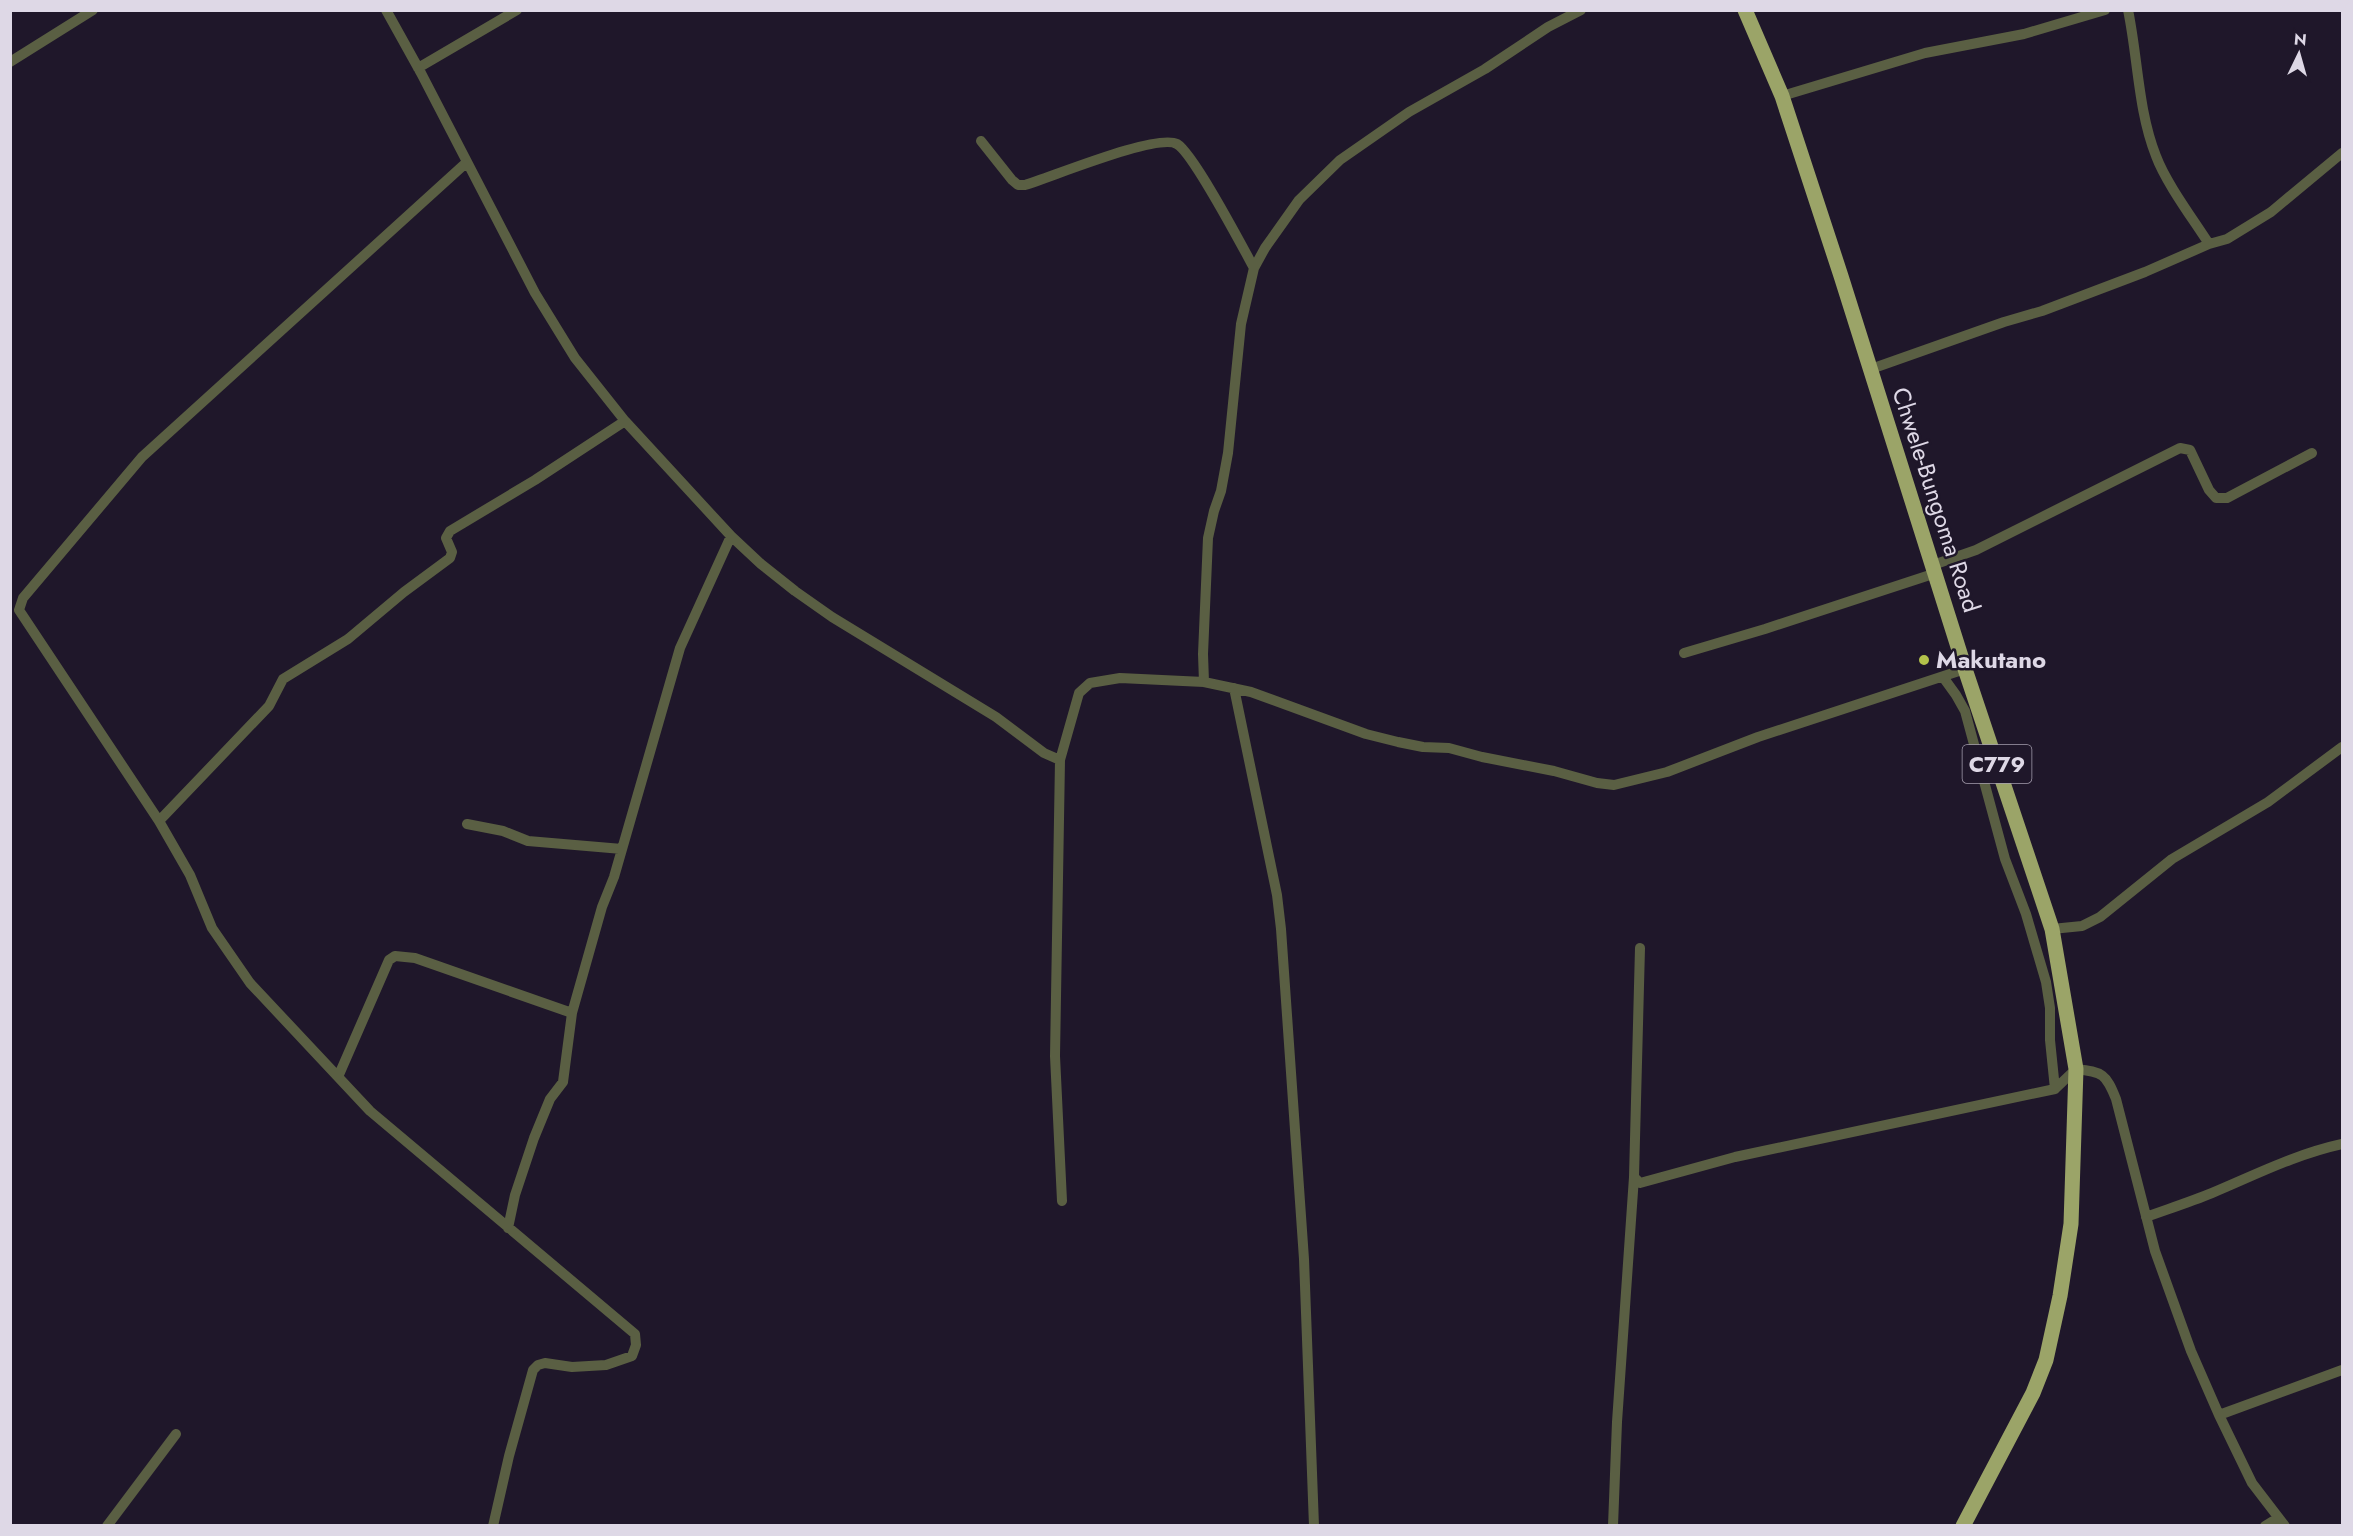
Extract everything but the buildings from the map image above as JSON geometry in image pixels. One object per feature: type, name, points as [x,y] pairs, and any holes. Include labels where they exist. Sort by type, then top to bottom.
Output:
[{"type":"main road","name":"Chwele-Bungoma Road","points":[[1744,10],[1782,96],[1965,669],[2052,929],[2076,1069],[2071,1224],[2060,1296],[2046,1360],[2033,1393],[1963,1526]]},
{"type":"street","points":[[10,62],[93,10]]},
{"type":"street","points":[[386,10],[535,293],[575,358],[625,421],[731,536],[760,564],[822,610],[996,717],[1044,753],[1060,760]]},
{"type":"street","points":[[418,68],[517,10]]},
{"type":"street","points":[[1204,682],[1203,654],[1209,538],[1228,453],[1241,324],[1254,268],[1265,248],[1299,200],[1340,160],[1410,112],[1485,69],[1548,27],[1581,10]]},
{"type":"street","points":[[1782,96],[1925,53],[2024,34],[2105,10]]},
{"type":"street","points":[[2128,10],[2144,108],[2155,156],[2209,244]]},
{"type":"street","points":[[981,141],[1012,180],[1018,185],[1025,185],[1146,144],[1171,141],[1179,145],[1194,165],[1254,268]]},
{"type":"street","points":[[1871,369],[2042,311],[2145,272],[2209,244],[2227,239],[2271,212],[2343,153]]},
{"type":"street","points":[[467,162],[142,457],[19,605],[19,610],[159,821],[190,875],[219,940],[250,983],[370,1111],[633,1332],[636,1345],[632,1356],[606,1365],[572,1367],[545,1363],[533,1370],[509,1456],[493,1526]]},
{"type":"street","points":[[159,821],[269,706],[283,679],[348,639],[404,592],[450,558],[452,552],[447,538],[450,531],[535,480],[625,421]]},
{"type":"street","points":[[1684,653],[1765,629],[1934,569],[2183,447],[2190,450],[2195,458],[2213,496],[2221,498],[2235,494],[2312,453]]},
{"type":"street","points":[[508,1228],[515,1195],[534,1138],[550,1100],[563,1083],[572,1013],[680,648],[731,536]]},
{"type":"street","points":[[1062,1201],[1055,1056],[1060,760],[1079,693],[1090,683],[1119,678],[1204,682],[1251,692],[1366,734],[1424,747],[1449,748],[1614,785],[1666,772],[1758,737],[1965,669]]},
{"type":"street","points":[[1942,677],[1965,711],[1982,780],[2046,982],[2050,1008],[2050,1040],[2055,1089]]},
{"type":"street","points":[[1234,688],[1277,895],[1281,929],[1304,1259],[1314,1526]]},
{"type":"street","points":[[2052,929],[2082,926],[2100,917],[2172,859],[2268,802],[2343,747]]},
{"type":"street","points":[[1982,780],[2000,774]]},
{"type":"street","points":[[467,824],[503,831],[528,841],[622,849]]},
{"type":"street","points":[[1613,1526],[1617,1422],[1634,1177],[1640,948]]},
{"type":"street","points":[[338,1077],[389,960],[395,956],[415,958],[572,1013]]},
{"type":"street","points":[[1634,1177],[1640,1183],[1646,1182],[1735,1156],[2055,1089],[2076,1069],[2097,1072],[2108,1078],[2116,1100],[2155,1251],[2191,1352],[2252,1483],[2282,1522],[2265,1526]]},
{"type":"street","points":[[2146,1217],[2208,1195],[2314,1150],[2343,1144]]},
{"type":"street","points":[[2219,1415],[2343,1370]]},
{"type":"street","points":[[107,1526],[176,1434]]},
{"type":"place","name":"Makutano","points":[[1924,660]]}]
